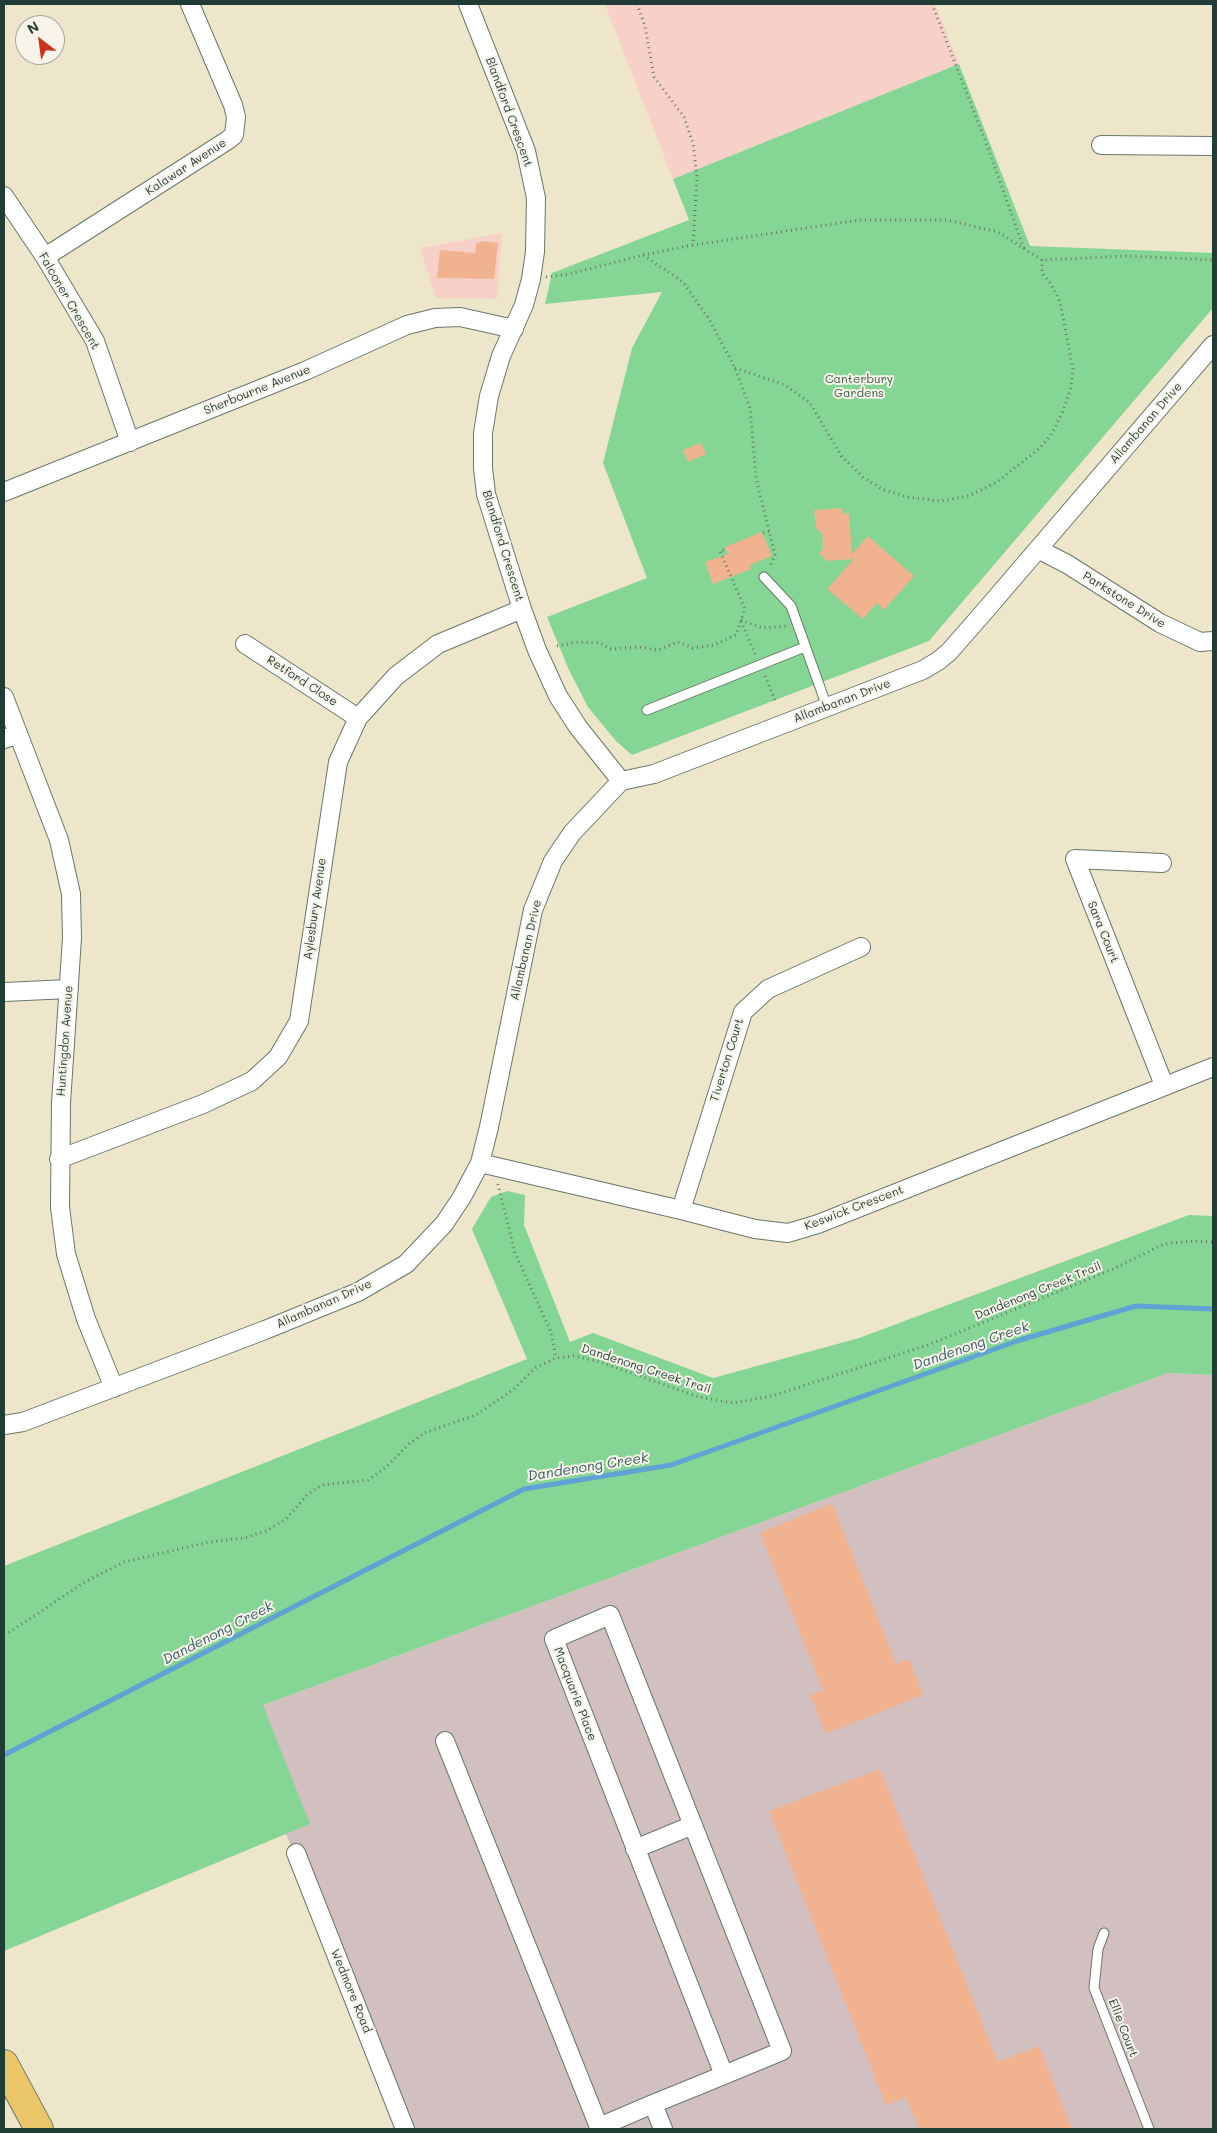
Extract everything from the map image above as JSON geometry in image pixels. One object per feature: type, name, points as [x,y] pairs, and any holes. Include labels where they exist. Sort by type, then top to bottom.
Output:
[{"type":"main road","points":[[4,2064],[39,2129]]},
{"type":"street","name":"Kalawar Avenue","points":[[45,257],[228,140],[234,134],[236,117],[232,105],[190,4]]},
{"type":"street","name":"Blandford Crescent","points":[[468,4],[526,151],[536,198],[537,223],[531,279],[524,305],[501,356],[489,396],[483,433],[483,468],[488,502],[522,609],[537,650],[558,696],[578,727],[621,781]]},
{"type":"street","points":[[1101,145],[1213,146]]},
{"type":"street","name":"Falconer Crescent","points":[[4,196],[45,257],[94,342],[130,442]]},
{"type":"street","name":"Sherbourne Avenue","points":[[4,492],[305,372],[407,325],[435,318],[460,317],[514,329]]},
{"type":"street","name":"Allambanan Drive","points":[[4,1425],[23,1422],[114,1388],[358,1292],[406,1264],[444,1224],[462,1197],[480,1163],[533,910],[553,861],[572,833],[621,781],[654,774],[923,670],[938,661],[949,652],[1213,345]]},
{"type":"street","name":"Parkstone Drive","points":[[1038,549],[1067,564],[1160,623],[1200,642],[1213,641]]},
{"type":"street","name":"Aylesbury Avenue","points":[[59,1159],[204,1104],[252,1081],[278,1057],[299,1021],[338,762],[358,718],[396,676],[438,644],[522,609]]},
{"type":"street","name":"Retford Close","points":[[245,644],[358,718]]},
{"type":"street","name":"Huntingdon Avenue","points":[[4,696],[11,736],[60,840],[67,869],[72,916],[59,1159],[60,1207],[66,1254],[86,1319],[114,1388]]},
{"type":"street","name":"Sara Court","points":[[1162,863],[1075,859],[1164,1085]]},
{"type":"street","name":"Tiverton Court","points":[[681,1210],[742,1012],[768,989],[861,947]]},
{"type":"street","points":[[4,992],[69,989]]},
{"type":"street","name":"Keswick Crescent","points":[[480,1163],[755,1229],[788,1232],[818,1224],[1213,1067]]},
{"type":"street","name":"Macquarie Place","points":[[445,1742],[599,2126],[724,2076],[782,2051],[610,1616],[554,1639],[724,2076]]},
{"type":"street","points":[[635,1849],[693,1825]]},
{"type":"street","name":"Wedmore Road","points":[[296,1853],[405,2129]]},
{"type":"street","points":[[653,2104],[663,2129]]},
{"type":"lane","points":[[764,577],[791,606],[827,707]]},
{"type":"lane","points":[[648,710],[805,647]]},
{"type":"lane","name":"Ellie Court","points":[[1104,1933],[1098,1949],[1094,1988],[1149,2129]]},
{"type":"path","points":[[637,4],[645,26],[654,77],[684,116],[694,143],[697,178],[693,245]]},
{"type":"path","points":[[932,4],[1025,250]]},
{"type":"path","points":[[531,279],[569,274],[643,255],[693,245],[860,220],[947,220],[998,232],[1042,260],[1128,256],[1213,260]]},
{"type":"path","points":[[643,255],[683,282],[709,319],[735,368],[750,408],[756,478],[776,555],[764,577]]},
{"type":"path","points":[[735,368],[785,385],[810,403],[842,458],[863,477],[882,489],[907,497],[941,501],[969,496],[997,482],[1040,448],[1051,435],[1063,411],[1071,388],[1073,369],[1060,302],[1051,284],[1042,273],[1042,260]]},
{"type":"path","points":[[762,533],[771,531]]},
{"type":"path","points":[[557,646],[600,643],[611,649],[639,647],[658,650],[678,642],[693,648],[714,644],[736,635],[745,609],[720,551],[726,549]]},
{"type":"path","points":[[741,620],[762,628],[780,628],[797,624]]},
{"type":"path","points":[[501,1168],[498,1186],[502,1194],[509,1236],[551,1332],[556,1358]]},
{"type":"path","name":"Dandenong Creek Trail","points":[[4,1638],[6,1633],[85,1582],[124,1562],[209,1542],[244,1538],[266,1530],[286,1519],[307,1495],[322,1485],[368,1480],[384,1469],[408,1444],[424,1433],[476,1415],[514,1389],[535,1368],[556,1358],[574,1356],[597,1361],[699,1397],[733,1403],[772,1396],[928,1345],[1111,1270],[1164,1244],[1194,1241],[1213,1242]]},
{"type":"shaded area","points":[[605,4],[935,4],[959,64],[673,179]]},
{"type":"shaded area","points":[[502,233],[497,299],[436,298],[420,248]]},
{"type":"shaded area","points":[[1168,1373],[1213,1375],[1213,2129],[405,2129],[286,1834],[263,1705]]},
{"type":"green space","name":"Canterbury Gardens","points":[[959,64],[1030,246],[1213,253],[1213,308],[929,641],[632,755],[616,741],[588,707],[569,670],[547,617],[647,578],[603,463],[632,348],[662,292],[545,304],[552,273],[689,220],[673,179]]},
{"type":"green space","points":[[507,1191],[525,1195],[524,1225],[570,1342],[593,1333],[713,1378],[859,1338],[1189,1215],[1213,1216],[1213,1375],[1168,1373],[263,1705],[310,1824],[4,1951],[4,1566],[527,1359],[472,1229],[491,1197]]},
{"type":"building","points":[[482,241],[498,243],[494,279],[437,278],[440,250],[475,253],[476,244]]},
{"type":"building","points":[[701,443],[706,454],[688,462],[683,450]]},
{"type":"building","points":[[842,508],[842,514],[849,513],[852,554],[868,536],[914,576],[884,610],[877,603],[863,619],[827,589],[854,559],[827,561],[819,553],[823,549],[822,534],[816,528],[814,510]]},
{"type":"building","points":[[762,532],[772,556],[750,565],[751,569],[713,584],[705,562],[728,554],[725,547]]},
{"type":"building","points":[[832,1503],[896,1664],[909,1659],[923,1695],[826,1734],[810,1695],[823,1690],[760,1533]]},
{"type":"building","points":[[880,1769],[998,2062],[1039,2046],[1072,2129],[919,2129],[906,2097],[886,2105],[769,1811]]},
{"type":"waterway","name":"Dandenong Creek","points":[[4,1755],[524,1489],[671,1465],[1020,1340],[1136,1306],[1213,1309]]}]
